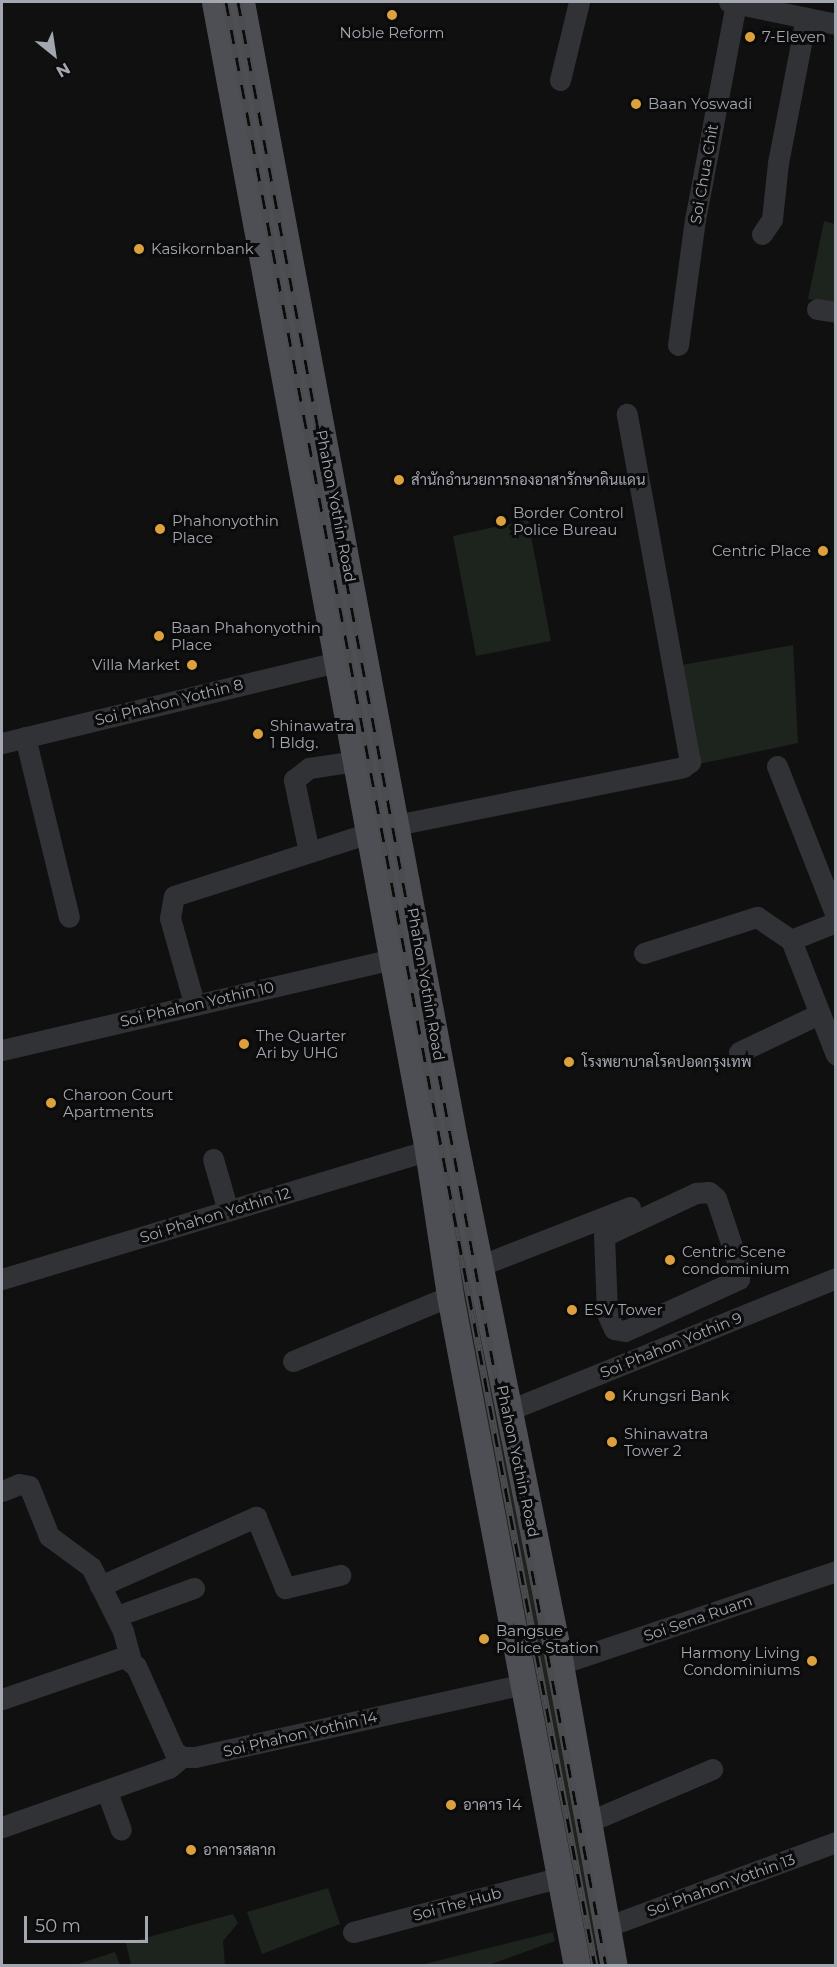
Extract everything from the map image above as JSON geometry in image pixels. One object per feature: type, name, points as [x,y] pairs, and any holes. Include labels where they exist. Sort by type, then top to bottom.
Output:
[{"type":"main road","name":"Phahon Yothin Road","points":[[215,2],[428,1150],[450,1296],[577,1965]]},
{"type":"main road","name":"Phahon Yothin Road","points":[[240,2],[507,1411],[561,1664],[614,1965]]},
{"type":"main road","points":[[272,309],[298,305]]},
{"type":"main road","points":[[336,662],[364,657]]},
{"type":"main road","points":[[348,722],[376,717]]},
{"type":"main road","points":[[392,959],[420,953]]},
{"type":"street","points":[[560,80],[579,2]]},
{"type":"street","points":[[732,2],[836,24]]},
{"type":"street","name":"Soi Chua Chit","points":[[678,345],[695,220],[732,2]]},
{"type":"street","points":[[762,234],[772,219],[778,163],[806,18]]},
{"type":"street","points":[[396,825],[683,767],[690,762],[627,414]]},
{"type":"street","name":"Soi Phahon Yothin 8","points":[[2,743],[336,662]]},
{"type":"street","points":[[25,737],[69,917]]},
{"type":"street","points":[[309,852],[293,784],[297,775],[309,768],[356,761]]},
{"type":"street","points":[[777,766],[836,916]]},
{"type":"street","points":[[194,1003],[170,918],[174,896],[369,833]]},
{"type":"street","points":[[644,953],[757,917],[791,940],[836,1055]]},
{"type":"street","points":[[791,940],[836,922]]},
{"type":"street","name":"Soi Phahon Yothin 10","points":[[2,1050],[194,1003],[392,959]]},
{"type":"street","points":[[739,1052],[819,1014]]},
{"type":"street","name":"Soi Phahon Yothin 12","points":[[2,1279],[428,1150]]},
{"type":"street","points":[[213,1159],[228,1211]]},
{"type":"street","points":[[709,1192],[716,1198],[740,1270],[739,1279],[650,1321],[625,1331],[614,1329],[607,1313],[604,1236],[696,1193],[709,1192]]},
{"type":"street","points":[[479,1266],[630,1206]]},
{"type":"street","name":"Soi Phahon Yothin 9","points":[[507,1411],[836,1278]]},
{"type":"street","points":[[293,1361],[450,1296]]},
{"type":"street","points":[[650,1321],[656,1351]]},
{"type":"street","points":[[2,1491],[19,1484],[29,1486],[49,1536],[91,1568],[117,1616],[131,1661],[155,1704],[174,1751],[182,1757],[169,1768],[107,1792],[2,1827]]},
{"type":"street","points":[[100,1586],[256,1517],[285,1588],[340,1575]]},
{"type":"street","name":"Soi Sena Ruam","points":[[561,1664],[836,1571]]},
{"type":"street","points":[[117,1616],[194,1588]]},
{"type":"street","points":[[2,1699],[115,1659],[131,1661]]},
{"type":"street","name":"Soi Phahon Yothin 14","points":[[182,1757],[195,1757],[525,1684]]},
{"type":"street","points":[[588,1822],[712,1769]]},
{"type":"street","points":[[107,1792],[121,1830]]},
{"type":"street","name":"Soi Phahon Yothin 13","points":[[606,1927],[836,1842]]},
{"type":"street","name":"Soi The Hub","points":[[353,1932],[561,1877]]},
{"type":"shaded area","points":[[824,221],[835,224],[835,303],[808,299]]},
{"type":"shaded area","points":[[528,520],[551,641],[476,656],[453,536]]},
{"type":"shaded area","points":[[793,645],[798,743],[699,764],[682,665]]},
{"type":"shaded area","points":[[367,732],[606,1948],[588,1953],[565,1858],[360,734]]},
{"type":"shaded area","points":[[328,1888],[340,1924],[262,1954],[247,1912]]},
{"type":"shaded area","points":[[233,1914],[238,1923],[223,1941],[225,1965],[131,1965],[126,1943]]},
{"type":"shaded area","points":[[553,1932],[555,1941],[489,1965],[421,1965]]},
{"type":"shaded area","points":[[115,1952],[120,1965],[78,1964]]},
{"type":"railway","points":[[226,2],[595,1966]]},
{"type":"railway","points":[[238,2],[606,1966]]},
{"type":"place","name":"Noble Reform","points":[[392,15]]},
{"type":"place","name":"7-Eleven","points":[[750,37]]},
{"type":"place","name":"Baan Yoswadi","points":[[636,104]]},
{"type":"place","name":"Kasikornbank","points":[[139,249]]},
{"type":"place","name":"สำนักอำนวยการกองอาสารักษาดินแดน","points":[[399,480]]},
{"type":"place","name":"Border Control Police Bureau","points":[[501,521]]},
{"type":"place","name":"Phahonyothin Place","points":[[160,529]]},
{"type":"place","name":"Centric Place","points":[[823,551]]},
{"type":"place","name":"Baan Phahonyothin Place","points":[[159,636]]},
{"type":"place","name":"Villa Market","points":[[192,665]]},
{"type":"place","name":"Shinawatra 1 Bldg.","points":[[258,734]]},
{"type":"place","name":"The Quarter Ari by UHG","points":[[244,1044]]},
{"type":"place","name":"โรงพยาบาลโรคปอดกรุงเทพ","points":[[569,1062]]},
{"type":"place","name":"Charoon Court Apartments","points":[[51,1103]]},
{"type":"place","name":"Centric Scene condominium","points":[[670,1260]]},
{"type":"place","name":"ESV Tower","points":[[572,1310]]},
{"type":"place","name":"Krungsri Bank","points":[[610,1396]]},
{"type":"place","name":"Shinawatra Tower 2","points":[[612,1442]]},
{"type":"place","name":"Bangsue Police Station","points":[[484,1639]]},
{"type":"place","name":"Harmony Living Condominiums","points":[[812,1661]]},
{"type":"place","name":"อาคาร 14","points":[[451,1805]]},
{"type":"place","name":"อาคารสลาก","points":[[191,1850]]}]
